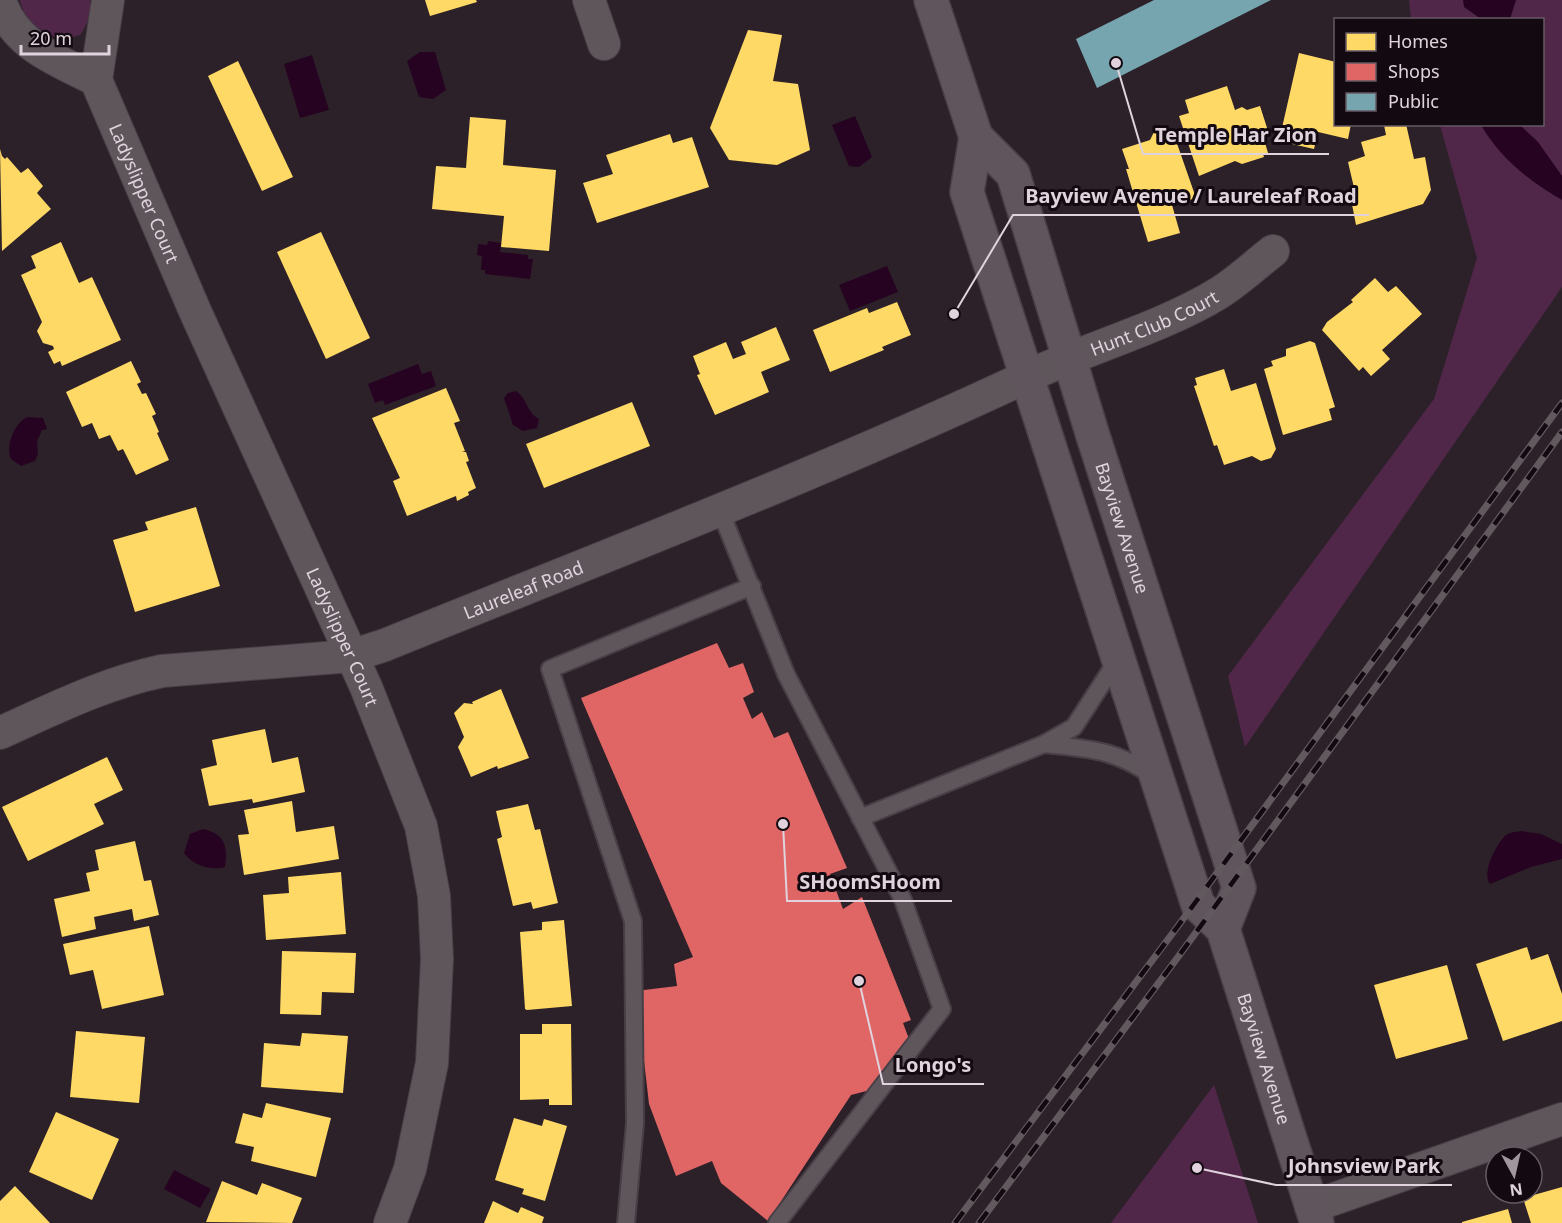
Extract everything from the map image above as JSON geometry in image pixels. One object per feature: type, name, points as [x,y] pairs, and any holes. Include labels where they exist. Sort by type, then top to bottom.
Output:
[{"type":"main road","name":"Bayview Avenue","points":[[931,0],[976,137],[1013,174],[1069,358],[1239,888],[1223,929]]},
{"type":"main road","name":"Bayview Avenue","points":[[976,137],[967,192],[1198,905],[1223,929],[1314,1215]]},
{"type":"street","points":[[0,0],[5,18],[36,50],[96,80],[108,0]]},
{"type":"street","points":[[590,0],[604,44]]},
{"type":"street","name":"Ladyslipper Court","points":[[96,80],[195,310],[401,770],[421,826],[434,896],[437,959],[432,1063],[410,1169],[390,1223]]},
{"type":"street","name":"Hunt Club Court","points":[[1026,377],[1069,358],[1107,345],[1219,293],[1273,251]]},
{"type":"street","name":"Laureleaf Road","points":[[0,733],[134,676],[162,671],[351,656],[386,645],[720,510],[932,421],[1026,377]]},
{"type":"street","points":[[1314,1215],[1562,1119]]},
{"type":"lane","points":[[720,510],[786,674],[903,900],[942,1009],[777,1223]]},
{"type":"lane","points":[[626,1223],[635,1123],[633,921],[550,669],[752,586]]},
{"type":"lane","points":[[860,818],[1044,744],[1074,726],[1119,657]]},
{"type":"lane","points":[[1044,744],[1094,750],[1127,759],[1159,780]]},
{"type":"shaded area","points":[[20,0],[90,0],[90,14],[80,35],[62,40],[35,25],[26,15]]},
{"type":"shaded area","points":[[1409,0],[1562,0],[1562,287],[1245,747],[1228,676],[1434,399],[1477,258],[1440,126],[1544,126],[1544,18],[1411,18]]},
{"type":"shaded area","points":[[1463,0],[1516,0],[1510,18],[1480,18],[1464,7]]},
{"type":"shaded area","points":[[420,52],[435,52],[446,90],[433,99],[419,97],[407,61]]},
{"type":"shaded area","points":[[312,55],[329,110],[300,118],[284,64]]},
{"type":"shaded area","points":[[855,116],[872,157],[859,167],[849,166],[832,125]]},
{"type":"shaded area","points":[[1482,126],[1521,126],[1538,142],[1562,176],[1562,200],[1516,168]]},
{"type":"shaded area","points":[[488,241],[501,243],[500,252],[528,255],[528,259],[533,259],[530,279],[485,274],[485,270],[481,270],[482,256],[477,255],[478,244],[487,245]]},
{"type":"shaded area","points":[[887,266],[898,292],[850,311],[839,285]]},
{"type":"shaded area","points":[[418,364],[422,374],[431,371],[436,386],[385,405],[383,400],[375,403],[368,384]]},
{"type":"shaded area","points":[[516,391],[539,419],[537,428],[523,431],[513,425],[504,398],[508,393]]},
{"type":"shaded area","points":[[43,418],[47,429],[42,430],[37,441],[38,454],[35,461],[21,466],[11,459],[10,441],[15,429],[23,419]]},
{"type":"shaded area","points":[[203,829],[216,834],[223,842],[226,853],[225,867],[202,866],[192,861],[184,853],[190,834]]},
{"type":"shaded area","points":[[1521,831],[1541,834],[1562,844],[1562,859],[1531,867],[1490,884],[1487,873],[1498,844],[1506,835]]},
{"type":"shaded area","points":[[1214,1085],[1258,1223],[1111,1223]]},
{"type":"shaded area","points":[[174,1170],[211,1189],[200,1208],[164,1189]]},
{"type":"building: Homes","points":[[425,0],[476,0],[477,2],[430,16]]},
{"type":"building: Homes","points":[[748,30],[782,35],[773,81],[798,84],[810,150],[777,165],[729,160],[710,128]]},
{"type":"building: Homes","points":[[1299,53],[1334,62],[1334,126],[1351,126],[1348,139],[1318,132],[1314,149],[1279,141]]},
{"type":"building: Homes","points":[[238,61],[293,177],[262,191],[208,76]]},
{"type":"building: Homes","points":[[1227,86],[1235,110],[1242,107],[1247,110],[1260,106],[1269,134],[1263,136],[1268,153],[1263,154],[1264,157],[1242,164],[1235,161],[1199,176],[1179,116],[1189,113],[1185,100]]},
{"type":"building: Homes","points":[[470,117],[506,120],[503,165],[556,170],[549,251],[501,247],[504,216],[432,209],[436,166],[466,168]]},
{"type":"building: Homes","points":[[1384,126],[1406,126],[1414,159],[1425,157],[1431,190],[1423,204],[1356,225],[1350,194],[1355,192],[1348,162],[1365,156],[1361,142],[1386,135]]},
{"type":"building: Homes","points":[[1164,127],[1173,132],[1196,198],[1172,205],[1180,233],[1148,242],[1122,149],[1150,140],[1155,130]]},
{"type":"building: Homes","points":[[670,134],[673,143],[692,137],[709,187],[597,223],[583,183],[613,174],[606,155]]},
{"type":"building: Homes","points":[[0,149],[2,156],[5,159],[7,157],[21,173],[28,168],[43,186],[37,193],[51,209],[2,251]]},
{"type":"building: Homes","points":[[321,232],[370,338],[326,359],[277,252]]},
{"type":"building: Homes","points":[[61,242],[79,283],[92,277],[121,340],[62,366],[60,361],[54,364],[48,352],[54,349],[53,346],[43,343],[37,331],[42,322],[21,275],[36,268],[31,256]]},
{"type":"building: Homes","points":[[1375,278],[1388,292],[1396,286],[1422,314],[1382,350],[1390,359],[1371,376],[1363,367],[1359,371],[1322,330],[1327,322],[1353,302],[1351,300]]},
{"type":"building: Homes","points":[[897,302],[911,335],[882,347],[884,350],[830,372],[813,330],[867,308],[869,313]]},
{"type":"building: Homes","points":[[776,327],[790,360],[761,372],[769,392],[715,415],[697,375],[700,374],[693,356],[726,342],[733,359],[746,354],[741,342]]},
{"type":"building: Homes","points":[[1310,341],[1315,343],[1335,407],[1329,409],[1332,420],[1283,435],[1264,369],[1273,366],[1271,361],[1286,356],[1286,349]]},
{"type":"building: Homes","points":[[131,361],[141,382],[137,384],[142,394],[146,393],[156,414],[152,416],[169,460],[136,475],[123,449],[118,451],[110,435],[99,439],[92,423],[82,427],[66,392]]},
{"type":"building: Homes","points":[[1224,369],[1231,391],[1256,383],[1276,449],[1271,458],[1261,461],[1252,456],[1224,465],[1217,445],[1214,446],[1194,386],[1197,385],[1195,378]]},
{"type":"building: Homes","points":[[446,388],[460,421],[454,423],[465,451],[462,452],[466,452],[469,461],[466,462],[476,488],[468,492],[469,495],[457,501],[456,496],[407,516],[393,481],[400,478],[372,418]]},
{"type":"building: Homes","points":[[632,402],[650,446],[544,488],[526,444]]},
{"type":"building: Homes","points":[[196,507],[220,586],[135,612],[113,540],[148,530],[145,522]]},
{"type":"building: Homes","points":[[501,689],[529,758],[498,769],[497,766],[471,777],[458,747],[464,737],[454,713],[464,703],[473,704],[472,702]]},
{"type":"building: Homes","points":[[265,729],[272,763],[298,757],[305,792],[253,803],[252,799],[209,806],[201,769],[217,765],[212,740]]},
{"type":"building: Homes","points":[[107,757],[123,790],[94,804],[104,824],[28,861],[2,807]]},
{"type":"building: Homes","points":[[292,801],[296,832],[334,826],[339,859],[244,875],[238,835],[249,834],[244,810]]},
{"type":"building: Homes","points":[[528,804],[535,830],[540,829],[558,903],[533,909],[531,902],[513,906],[497,839],[502,837],[496,811]]},
{"type":"building: Homes","points":[[135,841],[144,881],[151,880],[159,915],[134,921],[132,909],[94,917],[96,929],[62,937],[54,899],[90,891],[86,873],[99,870],[95,850]]},
{"type":"building: Homes","points":[[341,872],[346,934],[266,940],[263,895],[289,893],[288,877]]},
{"type":"building: Homes","points":[[564,920],[572,1006],[527,1010],[525,1009],[520,932],[542,930],[542,922]]},
{"type":"building: Homes","points":[[149,926],[164,995],[102,1009],[93,970],[70,975],[63,944]]},
{"type":"building: Homes","points":[[1527,947],[1531,960],[1548,954],[1562,994],[1562,1021],[1503,1041],[1476,964]]},
{"type":"building: Homes","points":[[282,951],[356,953],[354,993],[322,992],[321,1015],[280,1014]]},
{"type":"building: Homes","points":[[1447,965],[1468,1039],[1396,1059],[1374,985]]},
{"type":"building: Homes","points":[[542,1024],[571,1024],[572,1105],[549,1105],[549,1099],[520,1100],[520,1034],[542,1034]]},
{"type":"building: Homes","points":[[76,1031],[145,1037],[139,1103],[70,1097]]},
{"type":"building: Homes","points":[[302,1033],[348,1036],[343,1093],[261,1087],[264,1043],[300,1046]]},
{"type":"building: Homes","points":[[266,1103],[331,1118],[316,1177],[251,1161],[254,1147],[235,1143],[243,1113],[262,1118]]},
{"type":"building: Homes","points":[[56,1112],[119,1139],[92,1200],[29,1172]]},
{"type":"building: Homes","points":[[514,1118],[542,1126],[544,1119],[567,1126],[545,1201],[522,1194],[524,1189],[495,1180]]},
{"type":"building: Homes","points":[[222,1181],[257,1195],[262,1183],[302,1198],[292,1223],[206,1222]]},
{"type":"building: Homes","points":[[15,1186],[50,1223],[0,1223],[0,1201]]},
{"type":"building: Homes","points":[[1562,1187],[1562,1223],[1531,1223],[1525,1205],[1544,1205],[1544,1192]]},
{"type":"building: Homes","points":[[493,1201],[518,1213],[521,1207],[544,1217],[542,1223],[484,1223]]},
{"type":"building: Homes","points":[[1508,1209],[1512,1223],[1462,1223],[1462,1222]]},
{"type":"building: Shops","points":[[717,643],[729,668],[743,663],[754,692],[743,698],[752,719],[762,712],[774,738],[788,732],[847,868],[830,874],[843,909],[862,897],[911,1020],[903,1023],[909,1039],[882,1087],[851,1095],[768,1221],[721,1183],[712,1161],[676,1176],[649,1104],[636,991],[677,986],[674,964],[693,957],[581,698]]},
{"type":"building: Public","points":[[1154,0],[1271,0],[1097,88],[1076,39]]},
{"type":"railway","points":[[955,1223],[1178,926],[1562,403]]},
{"type":"railway","points":[[979,1223],[1178,957],[1562,432]]},
{"type":"place","name":"Temple Har Zion","points":[[1116,63]]},
{"type":"place","name":"Bayview Avenue / Laureleaf Road","points":[[954,314]]},
{"type":"place","name":"SHoomSHoom","points":[[783,824]]},
{"type":"place","name":"Longo's","points":[[859,981]]},
{"type":"place","name":"Johnsview Park","points":[[1197,1168]]}]
